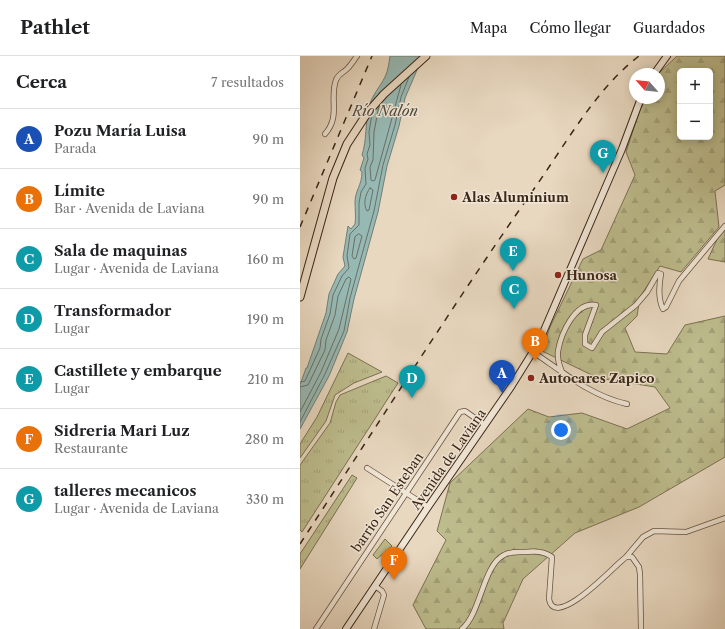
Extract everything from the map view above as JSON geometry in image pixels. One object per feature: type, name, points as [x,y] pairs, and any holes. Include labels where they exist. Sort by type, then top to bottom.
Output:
[{"type":"main road","points":[[300,297],[333,178],[347,144],[368,112],[384,94],[426,56]]},
{"type":"street","points":[[325,134],[334,117],[334,89],[336,80],[357,56]]},
{"type":"street","points":[[658,68],[667,56]]},
{"type":"street","name":"Avenida de Laviana","points":[[346,629],[533,352],[547,326],[640,104]]},
{"type":"street","points":[[562,372],[558,363],[558,352],[566,328],[580,309],[596,305],[597,308],[585,335],[585,344],[592,348],[602,332],[636,305],[658,273],[661,274],[660,292],[661,307],[663,309],[666,307],[679,281],[725,226]]},
{"type":"street","points":[[533,352],[594,393],[610,400],[627,404]]},
{"type":"street","name":"barrio San Esteban","points":[[316,629],[460,412],[465,411],[485,425]]},
{"type":"street","points":[[366,468],[428,507]]},
{"type":"street","points":[[462,629],[471,618],[480,594],[496,562],[506,554],[533,551],[547,553],[552,557],[548,600],[553,610],[559,611],[570,606],[626,558],[643,537],[654,531],[686,532],[725,518]]},
{"type":"street","points":[[626,558],[632,557],[639,568],[641,629]]},
{"type":"street","points":[[374,629],[384,595],[382,591],[375,586]]},
{"type":"green space","points":[[677,56],[725,56],[725,185],[715,191],[719,227],[681,272],[660,266],[640,297],[637,316],[625,328],[635,352],[667,354],[685,325],[725,316],[725,457],[639,507],[575,533],[523,579],[503,623],[504,629],[426,629],[413,605],[446,540],[437,531],[450,483],[528,409],[549,417],[582,413],[627,429],[670,408],[655,387],[598,378],[542,351],[550,327],[583,259],[601,250],[635,175],[626,152],[643,104],[665,104],[664,68]]},
{"type":"green space","points":[[725,229],[725,262],[708,259],[719,235]]},
{"type":"green space","points":[[348,353],[382,372],[354,383],[335,395],[326,421],[300,458],[300,444],[317,417]]},
{"type":"green space","points":[[386,376],[398,383],[302,532],[300,530],[300,465],[330,423],[336,402],[340,395]]},
{"type":"green space","points":[[352,475],[357,478],[300,569],[300,554]]},
{"type":"green space","points":[[385,539],[392,546],[377,559],[373,555]]},
{"type":"water","name":"Río Nalón","points":[[390,56],[423,56],[405,98],[399,126],[387,166],[378,212],[354,299],[347,332],[329,376],[300,429],[300,385],[326,313],[329,294],[338,274],[345,266],[343,257],[348,226],[351,229],[355,224],[355,198],[362,177],[362,172],[360,170],[364,158],[362,155],[365,143],[369,107],[386,75]]},
{"type":"railway","points":[[300,227],[372,56]]},
{"type":"railway","points":[[300,544],[446,319],[571,134],[609,84],[639,56]]},
{"type":"place","name":"talleres mecanicos","points":[[603,173]]},
{"type":"place","name":"Alas Aluminium","points":[[454,197]]},
{"type":"place","name":"Castillete y embarque","points":[[513,271]]},
{"type":"place","name":"Hunosa","points":[[558,275]]},
{"type":"place","name":"Sala de maquinas","points":[[514,309]]},
{"type":"place","name":"Límite","points":[[535,361]]},
{"type":"place","name":"Autocares Zapico","points":[[531,378]]},
{"type":"place","name":"Pozu María Luisa","points":[[502,393]]},
{"type":"place","name":"Transformador","points":[[412,398]]},
{"type":"place","name":"Sidreria Mari Luz","points":[[394,580]]}]
